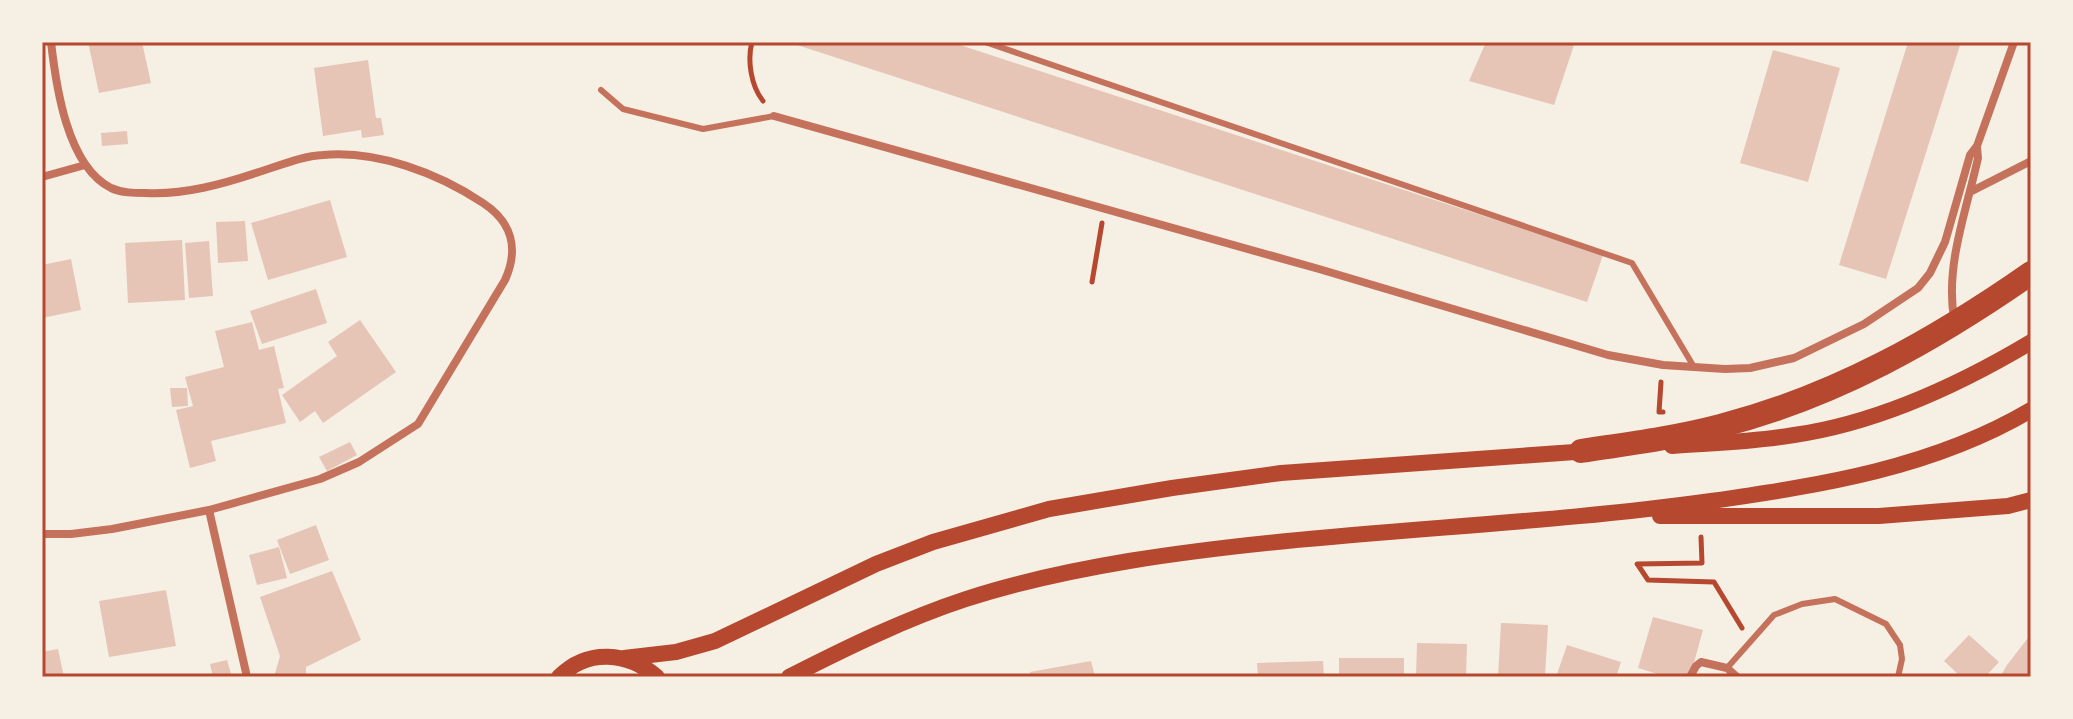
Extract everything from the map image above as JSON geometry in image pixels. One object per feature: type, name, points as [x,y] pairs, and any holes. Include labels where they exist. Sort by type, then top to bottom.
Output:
[{"type":"highway","points":[[1581,451],[1705,429],[1758,415],[1846,382],[1885,364],[1955,324],[2031,273]]},
{"type":"main road","points":[[559,677],[584,660],[676,652],[715,641],[890,558],[994,523],[1049,509],[1281,473],[1762,439],[1836,427],[1944,387],[2031,342]]},
{"type":"main road","points":[[789,677],[889,630],[966,599],[1044,579],[1128,561],[1268,544],[1610,515],[1836,482],[1890,469],[1966,442],[2031,410]]},
{"type":"main road","points":[[1610,515],[1879,516],[2008,506],[2031,500]]},
{"type":"main road","points":[[624,658],[644,666],[657,677]]},
{"type":"street","points":[[42,534],[112,529],[209,510],[278,492],[342,470],[402,436],[418,424],[505,280],[513,254],[513,241],[508,230],[491,208],[451,184],[377,158],[321,155],[193,190],[161,194],[124,193],[112,189],[97,179],[75,146],[56,86],[51,42]]},
{"type":"street","points":[[774,116],[925,156],[1608,355],[1663,365],[1750,368],[1794,358],[1864,324],[1918,288],[1938,258],[1970,155],[1977,146],[2014,42]]},
{"type":"street","points":[[1955,324],[1952,285],[1978,158],[1977,146]]},
{"type":"street","points":[[1970,192],[2031,161]]},
{"type":"street","points":[[42,177],[85,165]]},
{"type":"street","points":[[209,510],[247,677]]},
{"type":"street","points":[[1690,677],[1701,662],[1727,668],[1737,677]]},
{"type":"lane","points":[[985,42],[1632,263],[1694,367]]},
{"type":"lane","points":[[601,90],[623,109],[703,129],[774,116]]},
{"type":"lane","points":[[1727,668],[1774,615],[1802,604],[1835,599],[1886,624],[1900,645],[1902,659],[1898,677]]},
{"type":"path","points":[[752,42],[748,54],[756,93],[774,116]]},
{"type":"path","points":[[1092,282],[1105,210]]},
{"type":"path","points":[[1659,412],[1663,365]]},
{"type":"path","points":[[1702,563],[1637,564],[1648,580],[1714,582],[1751,641]]},
{"type":"building","points":[[88,42],[142,42],[151,83],[99,93]]},
{"type":"building","points":[[951,42],[1603,255],[1587,302],[791,43]]},
{"type":"building","points":[[1486,42],[1575,42],[1554,105],[1469,81]]},
{"type":"building","points":[[1908,42],[1961,42],[1886,279],[1839,265]]},
{"type":"building","points":[[1773,50],[1840,68],[1808,182],[1740,163]]},
{"type":"building","points":[[368,60],[376,118],[381,118],[384,135],[362,138],[361,130],[323,136],[314,68]]},
{"type":"building","points":[[127,131],[128,144],[102,146],[101,133]]},
{"type":"building","points":[[330,200],[347,257],[268,280],[251,223]]},
{"type":"building","points":[[245,221],[248,261],[218,263],[216,222]]},
{"type":"building","points":[[182,240],[185,300],[128,303],[125,243]]},
{"type":"building","points":[[209,241],[213,296],[189,298],[185,243]]},
{"type":"building","points":[[71,259],[81,310],[42,318],[42,265]]},
{"type":"building","points":[[316,289],[327,323],[262,344],[250,311]]},
{"type":"building","points":[[360,320],[396,372],[323,423],[315,411],[300,422],[282,395],[337,356],[328,342]]},
{"type":"building","points":[[252,322],[259,350],[274,346],[284,388],[278,389],[286,423],[211,441],[216,461],[190,468],[176,410],[193,406],[185,377],[224,367],[215,331]]},
{"type":"building","points":[[170,388],[187,388],[188,406],[172,407]]},
{"type":"building","points":[[350,442],[357,455],[327,471],[319,457]]},
{"type":"building","points":[[316,525],[329,560],[290,574],[277,540]]},
{"type":"building","points":[[279,547],[287,578],[257,585],[249,555]]},
{"type":"building","points":[[332,571],[361,640],[306,667],[306,677],[274,677],[280,656],[260,597]]},
{"type":"building","points":[[166,590],[176,646],[109,657],[99,601]]},
{"type":"building","points":[[1653,617],[1703,630],[1690,677],[1657,677],[1658,674],[1638,668]]},
{"type":"building","points":[[1501,623],[1548,625],[1545,677],[1498,677]]},
{"type":"building","points":[[2031,634],[2031,677],[2000,677],[2007,665]]},
{"type":"building","points":[[1969,635],[1999,662],[1985,677],[1961,677],[1944,661]]},
{"type":"building","points":[[1417,643],[1467,644],[1466,677],[1416,677]]},
{"type":"building","points":[[1567,645],[1621,662],[1616,677],[1556,677]]},
{"type":"building","points":[[58,649],[64,677],[42,677],[42,652]]},
{"type":"building","points":[[1339,658],[1404,658],[1404,677],[1339,677]]},
{"type":"building","points":[[227,660],[232,677],[213,677],[210,664]]},
{"type":"building","points":[[1091,661],[1095,677],[1031,677],[1030,672]]},
{"type":"building","points":[[1323,661],[1324,677],[1258,677],[1257,663]]}]
